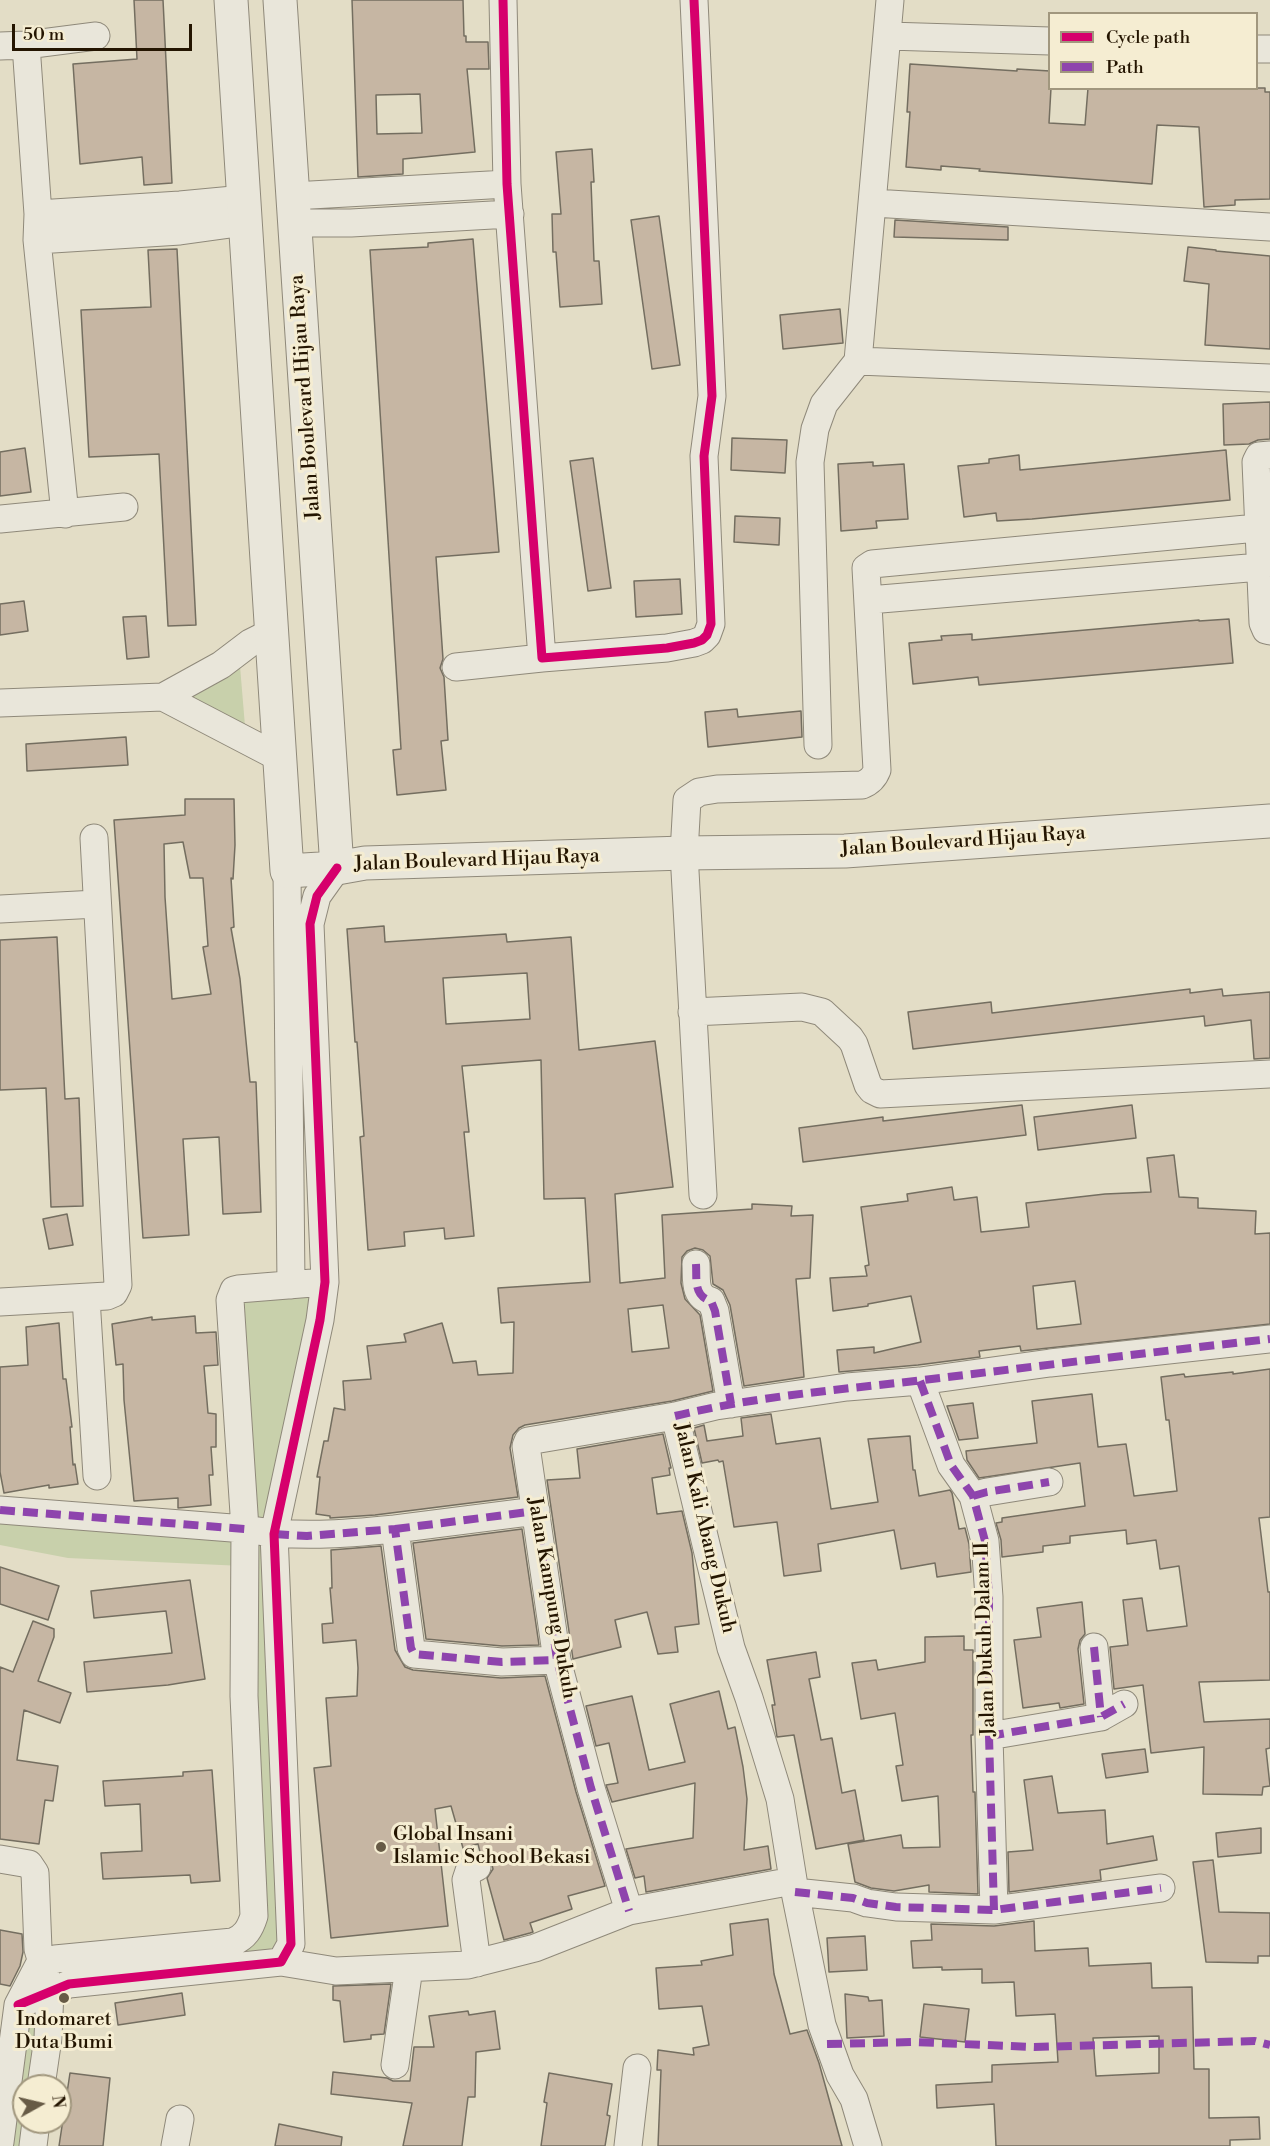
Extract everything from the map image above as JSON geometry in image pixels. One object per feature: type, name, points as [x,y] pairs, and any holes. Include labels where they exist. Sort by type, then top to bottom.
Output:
[{"type":"street","points":[[231,0],[287,871],[291,1285]]},
{"type":"street","name":"Jalan Boulevard Hijau Raya","points":[[280,0],[337,867],[365,863],[684,853],[845,851],[1270,821]]},
{"type":"street","points":[[503,0],[507,184],[542,658]]},
{"type":"street","points":[[456,667],[667,648],[702,640],[707,635],[711,624],[704,456],[712,396],[694,0]]},
{"type":"street","points":[[818,745],[810,462],[815,429],[824,404],[858,362],[890,0]]},
{"type":"street","points":[[65,514],[38,227],[13,45],[96,36]]},
{"type":"street","points":[[888,36],[1048,41]]},
{"type":"street","points":[[294,210],[420,189],[507,184]]},
{"type":"street","points":[[420,189],[421,219]]},
{"type":"street","points":[[873,203],[1270,227]]},
{"type":"street","points":[[38,227],[180,231],[245,210]]},
{"type":"street","points":[[294,210],[351,223],[510,214]]},
{"type":"street","points":[[858,362],[1270,378]]},
{"type":"street","points":[[1270,455],[1258,456],[1256,462],[1257,528],[1263,623],[1267,631],[1270,631]]},
{"type":"street","points":[[262,484],[312,480]]},
{"type":"street","points":[[0,519],[124,507]]},
{"type":"street","points":[[703,1195],[684,853],[687,800],[699,792],[717,789],[862,785],[874,777],[877,770],[866,570],[872,564],[1257,528]]},
{"type":"street","points":[[869,600],[1260,567]]},
{"type":"street","points":[[0,703],[163,697],[221,665],[250,644],[272,632]]},
{"type":"street","points":[[163,697],[280,758]]},
{"type":"street","points":[[0,1302],[107,1296],[114,1293],[118,1285],[94,838]]},
{"type":"street","points":[[287,871],[337,867]]},
{"type":"street","points":[[281,1962],[290,1950],[292,1938],[274,1534],[320,1320],[325,1282],[310,924],[317,896],[337,867]]},
{"type":"street","points":[[0,909],[97,904]]},
{"type":"street","points":[[692,1012],[802,1007],[822,1012],[850,1038],[868,1085],[880,1094],[1270,1074]]},
{"type":"street","points":[[696,1264],[698,1293],[703,1299],[711,1301],[715,1311],[731,1404]]},
{"type":"street","points":[[0,2142],[18,2005],[40,1963],[55,1959],[232,1942],[240,1939],[251,1925],[254,1916],[244,1696],[245,1529],[230,1299],[234,1290],[325,1282]]},
{"type":"street","points":[[86,1298],[97,1476]]},
{"type":"street","name":"Jalan Kali Abang Dukuh","points":[[868,2146],[854,2099],[840,2075],[827,2044],[794,1886],[780,1799],[731,1648],[675,1416],[731,1404],[847,1387],[920,1381],[1270,1339]]},
{"type":"street","name":"Jalan Dukuh Dalam II","points":[[920,1381],[951,1465],[973,1496],[985,1541],[988,1586],[994,1910]]},
{"type":"street","name":"Jalan Kampung Dukuh","points":[[629,1911],[591,1788],[557,1660],[526,1446],[528,1440],[675,1416]]},
{"type":"street","points":[[973,1496],[1049,1482]]},
{"type":"street","points":[[0,1510],[307,1536],[395,1529],[536,1511]]},
{"type":"street","points":[[395,1529],[411,1648],[414,1654],[502,1662],[557,1660]]},
{"type":"street","points":[[1094,1647],[1101,1717]]},
{"type":"street","points":[[989,1736],[1101,1717],[1124,1704]]},
{"type":"street","points":[[0,1859],[29,1864],[34,1869],[38,1949],[40,1963],[50,1991],[48,2038],[43,2074]]},
{"type":"street","points":[[477,1866],[469,1871],[466,1880],[477,1963]]},
{"type":"street","points":[[18,2005],[69,1984],[281,1962],[336,1971],[477,1963],[535,1948],[629,1911],[794,1886],[867,1903],[896,1907],[994,1910],[1161,1888]]},
{"type":"street","points":[[395,2065],[409,1968]]},
{"type":"street","points":[[628,2146],[637,2068]]},
{"type":"street","points":[[175,2146],[180,2119]]},
{"type":"green space","points":[[240,666],[245,726],[190,697],[218,682]]},
{"type":"green space","points":[[325,1282],[274,1534],[290,1950],[60,1987],[43,2074],[16,2074],[40,1963],[247,1932],[243,1566],[68,1558],[0,1545],[0,1510],[244,1529],[230,1300]]},
{"type":"green space","points":[[12,2091],[12,2134],[28,2134],[32,2146],[0,2146]]},
{"type":"building","points":[[134,0],[163,0],[172,183],[144,185],[142,157],[80,164],[73,64],[137,59]]},
{"type":"building","points":[[352,0],[463,0],[466,42],[488,42],[489,69],[467,69],[475,152],[403,159],[403,174],[358,177]],"holes":[[[420,94],[422,133],[377,134],[376,95]]]},
{"type":"building","points":[[910,64],[1048,71],[1048,90],[1051,90],[1049,123],[1085,125],[1088,90],[1258,90],[1258,88],[1265,88],[1265,92],[1270,92],[1270,199],[1235,200],[1235,205],[1204,207],[1199,127],[1157,125],[1152,184],[941,166],[941,170],[906,167],[910,112],[907,112]]},
{"type":"building","points":[[592,149],[594,261],[599,261],[602,304],[560,307],[556,252],[553,252],[552,214],[561,214],[556,152]]},
{"type":"building","points":[[659,216],[680,365],[652,369],[631,220]]},
{"type":"building","points":[[895,220],[1008,227],[1008,240],[894,237]]},
{"type":"building","points":[[473,239],[499,552],[436,557],[443,659],[440,668],[444,677],[448,740],[441,741],[446,790],[397,795],[393,750],[401,749],[370,250],[428,247],[428,243]]},
{"type":"building","points":[[1188,247],[1270,256],[1270,349],[1205,345],[1209,284],[1184,281]]},
{"type":"building","points":[[177,249],[196,625],[168,626],[159,454],[89,457],[81,310],[151,307],[148,250]]},
{"type":"building","points":[[840,309],[843,343],[783,349],[780,315]]},
{"type":"building","points":[[1270,402],[1270,439],[1258,440],[1249,444],[1224,445],[1223,404]]},
{"type":"building","points":[[732,438],[787,440],[785,473],[731,470]]},
{"type":"building","points":[[25,448],[31,492],[0,496],[0,452]]},
{"type":"building","points":[[1226,450],[1230,500],[1032,519],[997,521],[996,513],[964,517],[958,466],[989,463],[989,459],[1019,455],[1020,470]]},
{"type":"building","points":[[593,458],[611,588],[588,591],[570,461]]},
{"type":"building","points":[[873,462],[873,466],[904,464],[908,519],[876,521],[877,528],[841,531],[838,464]]},
{"type":"building","points":[[735,516],[780,518],[779,545],[734,542]]},
{"type":"building","points":[[680,579],[682,614],[636,617],[634,581]]},
{"type":"building","points":[[24,601],[28,631],[0,635],[0,604]]},
{"type":"building","points":[[146,616],[149,657],[127,659],[123,617]]},
{"type":"building","points":[[1229,619],[1233,663],[979,685],[978,677],[913,684],[909,643],[942,640],[941,636],[972,634],[972,640]]},
{"type":"building","points":[[737,709],[738,717],[801,711],[802,737],[708,747],[705,712]]},
{"type":"building","points":[[126,737],[128,765],[27,771],[26,744]]},
{"type":"building","points":[[185,799],[234,799],[235,845],[233,879],[231,878],[234,927],[231,928],[240,979],[250,1082],[256,1082],[261,1212],[223,1214],[219,1137],[183,1139],[189,1235],[143,1238],[114,820],[185,815]],"holes":[[[183,842],[190,878],[203,878],[208,946],[203,947],[211,994],[172,999],[164,844]]]},
{"type":"building","points":[[384,926],[385,942],[506,934],[507,942],[571,937],[579,1050],[655,1041],[673,1187],[615,1194],[620,1283],[665,1278],[662,1215],[752,1209],[752,1204],[792,1206],[791,1216],[813,1215],[810,1278],[796,1279],[804,1377],[744,1386],[730,1305],[723,1290],[713,1284],[710,1256],[703,1250],[695,1248],[687,1251],[682,1257],[681,1283],[685,1299],[700,1315],[713,1391],[672,1401],[525,1425],[519,1428],[513,1435],[510,1448],[518,1497],[375,1515],[330,1518],[330,1516],[316,1514],[320,1477],[317,1477],[324,1441],[328,1441],[334,1408],[345,1410],[343,1381],[371,1379],[367,1346],[406,1342],[404,1334],[442,1323],[453,1363],[476,1361],[478,1375],[513,1373],[514,1322],[501,1323],[498,1288],[590,1282],[585,1198],[544,1199],[541,1060],[462,1066],[469,1132],[464,1132],[474,1236],[445,1239],[444,1228],[404,1232],[405,1246],[368,1250],[360,1137],[364,1136],[347,929]],"holes":[[[527,973],[530,1019],[446,1024],[443,978]],[[663,1305],[669,1348],[632,1352],[628,1309]]]},
{"type":"building","points":[[57,937],[65,1099],[79,1098],[83,1206],[51,1207],[46,1088],[0,1090],[0,940]]},
{"type":"building","points":[[1190,989],[1190,993],[1222,989],[1223,996],[1270,992],[1270,1058],[1254,1059],[1251,1020],[1205,1026],[1204,1016],[913,1049],[908,1012],[991,1002],[992,1013]]},
{"type":"building","points":[[1022,1105],[1026,1135],[803,1162],[799,1128],[883,1117],[883,1121]]},
{"type":"building","points":[[1132,1105],[1136,1138],[1038,1150],[1034,1117]]},
{"type":"building","points":[[1174,1155],[1179,1197],[1198,1198],[1198,1208],[1256,1211],[1255,1234],[1270,1233],[1270,1324],[1021,1351],[1020,1346],[979,1351],[980,1357],[839,1372],[837,1350],[874,1347],[874,1353],[921,1342],[911,1296],[833,1311],[830,1278],[867,1276],[865,1266],[869,1265],[861,1207],[908,1201],[907,1194],[952,1187],[954,1200],[977,1197],[981,1232],[1029,1227],[1026,1203],[1105,1194],[1151,1192],[1147,1158]],"holes":[[[1075,1281],[1081,1324],[1037,1329],[1033,1286]]]},
{"type":"building","points":[[67,1214],[73,1245],[49,1249],[43,1219]]},
{"type":"building","points":[[195,1316],[196,1333],[216,1332],[218,1365],[204,1366],[208,1413],[216,1414],[216,1447],[211,1447],[213,1475],[209,1475],[211,1505],[178,1508],[178,1498],[134,1501],[124,1400],[123,1364],[116,1365],[112,1324],[152,1317],[152,1320]]},
{"type":"building","points":[[59,1323],[63,1379],[66,1379],[72,1427],[70,1427],[73,1465],[75,1464],[78,1484],[49,1488],[49,1485],[4,1493],[0,1472],[0,1367],[28,1365],[26,1327]]},
{"type":"building","points":[[1270,1369],[1270,1517],[1259,1518],[1268,1592],[1270,1592],[1270,1680],[1199,1682],[1204,1722],[1270,1719],[1270,1748],[1266,1749],[1270,1786],[1263,1787],[1262,1795],[1203,1794],[1204,1747],[1151,1753],[1143,1685],[1114,1689],[1110,1647],[1128,1645],[1123,1600],[1142,1598],[1147,1631],[1187,1626],[1179,1566],[1160,1569],[1156,1540],[1127,1544],[1126,1530],[1070,1536],[1070,1543],[1043,1546],[1043,1552],[1002,1557],[1001,1540],[996,1523],[1002,1522],[1002,1518],[1085,1506],[1080,1463],[979,1478],[967,1460],[966,1451],[1037,1443],[1032,1401],[1092,1394],[1098,1447],[1126,1444],[1134,1496],[1177,1491],[1169,1420],[1166,1420],[1161,1377],[1184,1374],[1185,1377],[1233,1372],[1233,1374]]},
{"type":"building","points":[[973,1403],[978,1438],[959,1440],[947,1406]]},
{"type":"building","points":[[771,1414],[776,1444],[820,1438],[831,1509],[878,1502],[868,1439],[910,1436],[913,1470],[915,1470],[919,1496],[950,1490],[959,1529],[965,1528],[969,1544],[971,1572],[937,1577],[935,1563],[901,1569],[894,1530],[818,1544],[821,1571],[784,1576],[777,1522],[734,1527],[723,1461],[702,1463],[694,1428],[704,1425],[707,1441],[743,1436],[741,1418]]},
{"type":"building","points":[[663,1434],[671,1468],[669,1468],[670,1475],[652,1478],[657,1514],[682,1511],[692,1553],[699,1624],[675,1627],[678,1652],[658,1654],[647,1612],[615,1620],[621,1647],[573,1659],[547,1480],[580,1478],[577,1449]]},
{"type":"building","points":[[522,1529],[539,1645],[502,1646],[426,1639],[413,1543]]},
{"type":"building","points":[[381,1546],[395,1650],[405,1667],[413,1670],[501,1678],[545,1676],[576,1792],[605,1886],[568,1896],[572,1909],[530,1923],[533,1932],[504,1940],[487,1878],[493,1869],[491,1861],[486,1854],[480,1852],[478,1844],[463,1848],[451,1806],[435,1809],[448,1926],[331,1938],[314,1768],[331,1766],[326,1698],[357,1696],[358,1668],[356,1640],[323,1643],[322,1624],[333,1623],[330,1588],[332,1588],[331,1550]]},
{"type":"building","points":[[0,1567],[59,1586],[48,1620],[0,1604]]},
{"type":"building","points":[[190,1580],[205,1679],[168,1685],[87,1692],[84,1662],[172,1653],[166,1611],[94,1618],[91,1591]]},
{"type":"building","points":[[1082,1602],[1085,1634],[1080,1640],[1078,1649],[1084,1704],[1060,1708],[1059,1703],[1023,1708],[1014,1640],[1041,1637],[1037,1608]]},
{"type":"building","points":[[33,1621],[54,1629],[54,1637],[38,1681],[71,1693],[60,1723],[24,1710],[17,1760],[58,1766],[53,1801],[45,1800],[39,1844],[0,1839],[0,1667],[13,1672]]},
{"type":"building","points":[[964,1636],[964,1650],[973,1650],[973,1735],[971,1735],[978,1894],[929,1892],[929,1885],[894,1891],[871,1888],[855,1882],[848,1844],[901,1835],[903,1848],[940,1847],[938,1796],[902,1801],[896,1766],[903,1765],[895,1713],[861,1719],[852,1663],[876,1660],[878,1670],[925,1662],[925,1637]]},
{"type":"building","points":[[816,1652],[820,1677],[809,1679],[821,1740],[832,1738],[842,1793],[855,1790],[864,1840],[816,1849],[794,1735],[777,1737],[772,1705],[775,1705],[767,1660]]},
{"type":"building","points":[[719,1691],[728,1729],[735,1727],[743,1767],[747,1799],[744,1850],[768,1846],[771,1869],[646,1892],[644,1876],[635,1878],[626,1849],[693,1838],[695,1783],[612,1802],[606,1785],[618,1783],[609,1743],[596,1746],[586,1706],[632,1696],[649,1770],[685,1762],[670,1704]]},
{"type":"building","points":[[1145,1749],[1148,1772],[1106,1778],[1102,1754]]},
{"type":"building","points":[[212,1770],[220,1881],[191,1883],[190,1875],[103,1879],[101,1853],[142,1851],[140,1804],[105,1806],[103,1781],[183,1776],[183,1772]]},
{"type":"building","points":[[1052,1776],[1058,1813],[1105,1810],[1107,1844],[1153,1836],[1157,1860],[1100,1870],[1101,1880],[1009,1892],[1008,1852],[1033,1850],[1024,1780]]},
{"type":"building","points":[[1261,1828],[1261,1853],[1218,1857],[1216,1833]]},
{"type":"building","points":[[1213,1860],[1219,1912],[1270,1913],[1270,1956],[1258,1956],[1258,1963],[1206,1962],[1193,1862]]},
{"type":"building","points":[[768,1919],[774,1974],[790,2034],[807,2030],[819,2063],[842,2146],[658,2146],[661,2070],[657,2070],[658,2050],[694,2055],[693,2048],[709,2045],[702,2006],[659,2009],[656,1968],[702,1965],[701,1961],[733,1955],[730,1924]]},
{"type":"building","points":[[1034,1921],[1035,1951],[1088,1948],[1089,1966],[1151,1963],[1152,1988],[1192,1987],[1194,2069],[1209,2069],[1209,2118],[1259,2117],[1260,2139],[1230,2140],[1230,2146],[996,2146],[994,2104],[937,2108],[936,2085],[992,2082],[992,2065],[1058,2062],[1055,2014],[1016,2016],[1014,1982],[982,1983],[982,1969],[913,1968],[911,1941],[932,1940],[931,1924],[994,1926]],"holes":[[[1159,2036],[1159,2073],[1096,2076],[1093,2038]]]},
{"type":"building","points":[[0,1930],[22,1934],[23,1952],[20,1966],[10,1986],[0,1984]]},
{"type":"building","points":[[865,1936],[867,1970],[829,1972],[827,1938]]},
{"type":"building","points":[[391,1984],[384,2034],[371,2035],[371,2039],[344,2042],[340,2001],[333,2000],[333,1986]]},
{"type":"building","points":[[182,1993],[185,2015],[118,2025],[115,2003]]},
{"type":"building","points":[[845,1994],[868,1997],[869,2001],[882,2000],[884,2036],[847,2038]]},
{"type":"building","points":[[924,2004],[969,2009],[965,2042],[920,2037]]},
{"type":"building","points":[[468,2011],[469,2015],[495,2011],[500,2049],[476,2052],[475,2097],[468,2097],[462,2146],[403,2146],[412,2103],[331,2094],[333,2072],[387,2078],[393,2081],[410,2081],[414,2047],[434,2047],[429,2016]]},
{"type":"building","points":[[70,2073],[110,2078],[103,2146],[59,2146],[61,2134],[72,2134],[72,2074]]},
{"type":"building","points":[[549,2073],[612,2084],[605,2146],[541,2146],[547,2103],[544,2102]]},
{"type":"building","points":[[279,2124],[342,2137],[341,2146],[275,2146]]},
{"type":"marked path","points":[[696,1264],[696,1281],[699,1291],[705,1299],[711,1301],[715,1311],[731,1404]]},
{"type":"marked path","points":[[675,1416],[737,1403],[798,1394],[1270,1339]]},
{"type":"marked path","points":[[920,1381],[951,1465],[973,1496],[985,1541],[989,1597],[989,1736],[994,1910]]},
{"type":"marked path","points":[[973,1496],[1049,1482]]},
{"type":"marked path","points":[[0,1510],[245,1529]]},
{"type":"marked path","points":[[395,1529],[536,1511],[557,1660],[591,1788],[629,1911]]},
{"type":"marked path","points":[[274,1534],[307,1536],[395,1529],[411,1648],[414,1654],[502,1662],[557,1660]]},
{"type":"marked path","points":[[1094,1647],[1101,1717]]},
{"type":"marked path","points":[[989,1736],[1101,1717],[1124,1704]]},
{"type":"marked path","points":[[795,1892],[853,1898],[867,1903],[896,1907],[994,1910],[1161,1888]]},
{"type":"marked path","points":[[827,2044],[914,2042],[1034,2047],[1255,2041],[1270,2045]]},
{"type":"cycle path","points":[[503,0],[507,184],[542,658],[667,648],[694,643],[707,635],[711,624],[704,456],[712,396],[694,0]]},
{"type":"cycle path","points":[[18,2005],[69,1984],[281,1962],[291,1944],[274,1534],[320,1320],[325,1282],[310,924],[317,896],[337,868]]},
{"type":"place","name":"Global Insani Islamic School Bekasi","points":[[381,1847]]},
{"type":"place","name":"Indomaret Duta Bumi","points":[[64,1998]]}]
